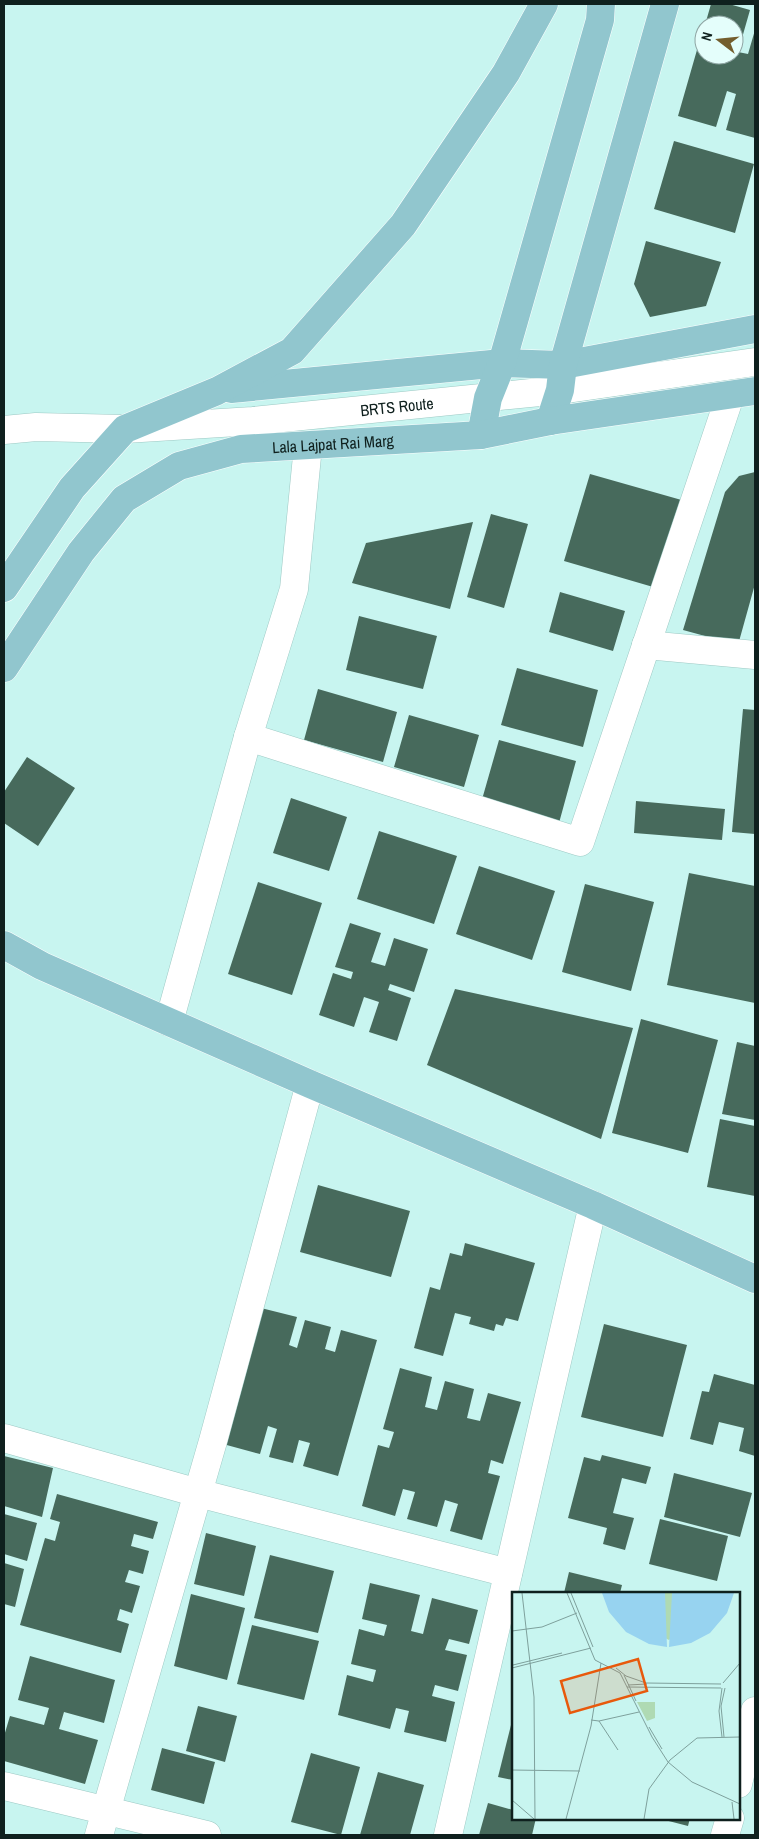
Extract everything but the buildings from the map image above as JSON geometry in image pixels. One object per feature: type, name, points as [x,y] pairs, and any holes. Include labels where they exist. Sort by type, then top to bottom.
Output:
[{"type":"main road","points":[[4,588],[72,488],[125,429],[217,391],[292,351],[403,225],[506,74],[544,4]]},
{"type":"main road","points":[[481,434],[488,398],[502,364],[600,20],[601,4]]},
{"type":"main road","points":[[550,421],[665,4]]},
{"type":"main road","points":[[217,391],[502,364],[561,378],[755,327]]},
{"type":"main road","name":"Lala Lajpat Rai Marg","points":[[4,668],[81,552],[124,499],[178,466],[242,449],[481,434],[550,421],[743,393]]},
{"type":"main road","points":[[4,945],[42,966],[310,1084],[593,1205],[755,1279]]},
{"type":"main road","points":[[4,962],[42,966]]},
{"type":"street","name":"BRTS Route","points":[[4,430],[36,427],[125,429],[253,421],[488,398],[561,378],[755,362]]},
{"type":"street","points":[[248,737],[580,842],[646,645],[743,393]]},
{"type":"street","points":[[168,1022],[248,737],[294,588],[308,446]]},
{"type":"street","points":[[646,645],[755,655]]},
{"type":"street","points":[[102,1824],[198,1493],[310,1084]]},
{"type":"street","points":[[448,1835],[593,1205]]},
{"type":"street","points":[[4,1438],[198,1493],[508,1573]]},
{"type":"street","points":[[739,1780],[755,1710]]},
{"type":"street","points":[[4,1786],[102,1824],[207,1835]]},
{"type":"street","points":[[725,1835],[730,1819]]}]
